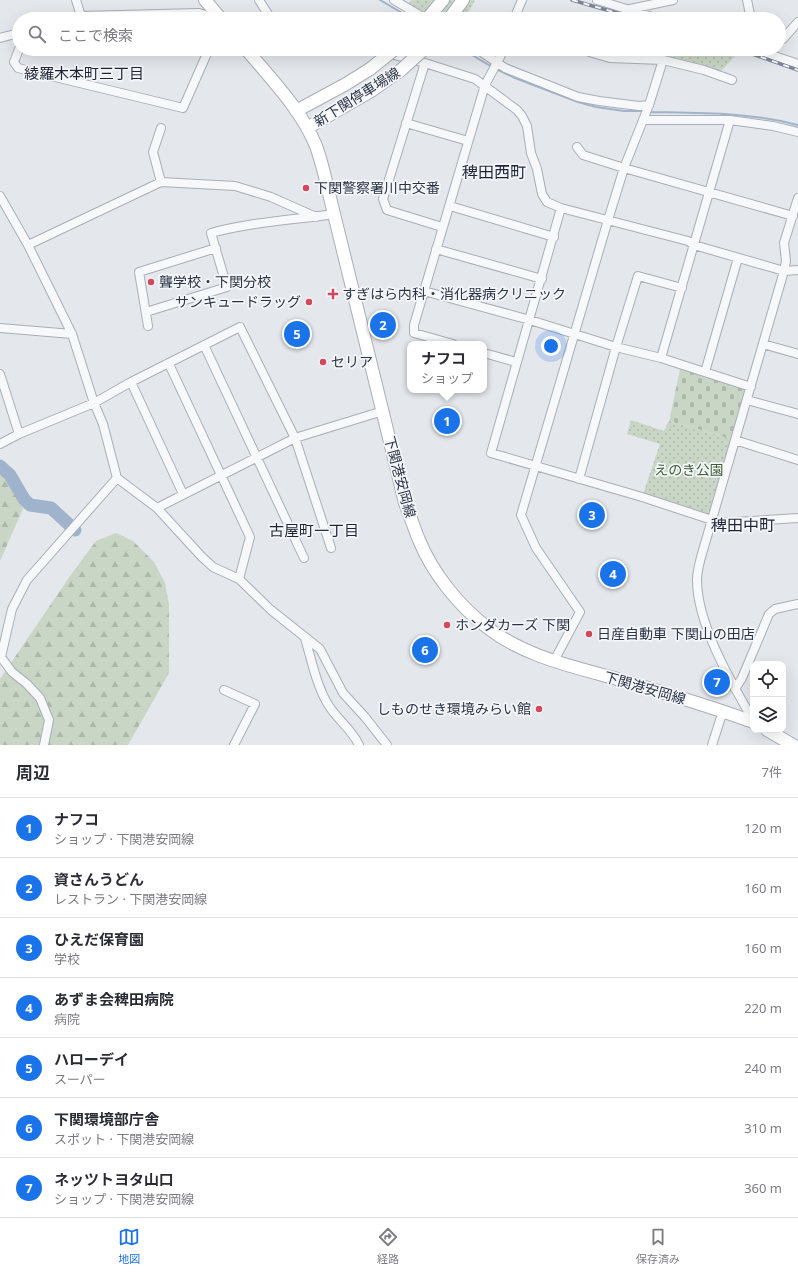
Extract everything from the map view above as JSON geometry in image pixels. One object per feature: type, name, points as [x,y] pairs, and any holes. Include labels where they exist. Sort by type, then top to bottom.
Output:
[{"type":"main road","points":[[205,0],[214,12]]},
{"type":"main road","points":[[432,12],[443,0]]},
{"type":"main road","points":[[454,12],[463,0]]},
{"type":"main road","name":"下関港安岡線","points":[[252,56],[296,111],[315,144],[323,166],[405,503],[419,541],[429,560],[454,595],[470,612],[489,628],[527,650],[554,661],[668,694],[750,720]]},
{"type":"main road","name":"新下関停車場線","points":[[296,111],[346,84],[370,69],[386,56]]},
{"type":"main road","name":"新下関停車場線","points":[[307,128],[371,91],[401,70],[416,56]]},
{"type":"main road","points":[[772,733],[793,745]]},
{"type":"street","points":[[76,0],[80,12]]},
{"type":"street","points":[[260,0],[267,12]]},
{"type":"street","points":[[394,0],[414,12]]},
{"type":"street","points":[[517,12],[522,0]]},
{"type":"street","points":[[597,0],[636,12]]},
{"type":"street","points":[[629,10],[673,0]]},
{"type":"street","points":[[747,0],[750,12]]},
{"type":"street","points":[[786,36],[798,22]]},
{"type":"street","points":[[0,38],[12,35]]},
{"type":"street","points":[[16,56],[14,62],[18,68],[183,108],[206,56]]},
{"type":"street","points":[[398,56],[476,79],[522,116],[527,126],[531,153],[537,168],[542,194],[547,202],[561,208],[688,241],[694,245],[784,271],[798,270]]},
{"type":"street","points":[[484,56],[495,66],[505,68],[578,97],[599,101],[649,106]]},
{"type":"street","points":[[442,341],[414,333],[414,325],[485,85],[500,56]]},
{"type":"street","points":[[603,56],[610,58],[663,60],[704,70],[732,80]]},
{"type":"street","points":[[775,56],[798,64]]},
{"type":"street","points":[[554,661],[580,612],[536,548],[521,515],[624,168],[649,106],[663,60]]},
{"type":"street","points":[[425,63],[383,200],[387,210],[442,227]]},
{"type":"street","points":[[644,118],[730,120],[773,126],[798,132]]},
{"type":"street","points":[[661,358],[730,120]]},
{"type":"street","points":[[406,123],[468,141]]},
{"type":"street","points":[[161,128],[153,152],[161,182]]},
{"type":"street","points":[[577,147],[583,155],[793,216]]},
{"type":"street","points":[[28,245],[161,182],[235,186],[271,197],[316,217]]},
{"type":"street","points":[[0,197],[28,245],[72,334],[94,402],[103,424],[117,478],[157,508],[213,567],[239,579],[271,610],[320,649],[343,693],[365,717],[387,745]]},
{"type":"street","points":[[750,716],[716,651],[701,612],[698,600],[697,578],[712,520],[784,271],[786,261],[784,242],[798,198]]},
{"type":"street","points":[[450,206],[554,237]]},
{"type":"street","points":[[561,208],[554,237],[516,362],[491,453],[642,497],[719,523],[798,518]]},
{"type":"street","points":[[146,312],[227,287],[211,233],[227,228],[293,218],[316,217],[334,214]]},
{"type":"street","points":[[148,326],[139,272],[216,248]]},
{"type":"street","points":[[436,249],[542,279]]},
{"type":"street","points":[[705,372],[738,258]]},
{"type":"street","points":[[579,479],[616,347],[638,276],[682,288]]},
{"type":"street","points":[[424,291],[530,320],[616,347],[661,358],[751,387]]},
{"type":"street","points":[[0,444],[19,434],[94,402],[130,382],[169,364],[240,327],[295,438],[331,548]]},
{"type":"street","points":[[0,328],[72,334]]},
{"type":"street","points":[[763,344],[798,354]]},
{"type":"street","points":[[204,345],[304,558]]},
{"type":"street","points":[[487,354],[516,362]]},
{"type":"street","points":[[169,364],[250,537],[239,579]]},
{"type":"street","points":[[0,374],[19,434]]},
{"type":"street","points":[[130,382],[183,494]]},
{"type":"street","points":[[747,400],[798,414]]},
{"type":"street","points":[[157,508],[295,438],[383,411]]},
{"type":"street","points":[[735,440],[798,460]]},
{"type":"street","points":[[44,745],[49,720],[40,698],[27,684],[12,672],[1,657],[12,609],[27,580],[117,478]]},
{"type":"street","points":[[735,689],[742,678],[769,614],[775,609],[798,604]]},
{"type":"street","points":[[304,637],[321,690],[329,706],[356,737],[359,745]]},
{"type":"street","points":[[224,690],[255,704],[234,745]]},
{"type":"street","points":[[712,745],[723,711]]},
{"type":"green space","points":[[412,0],[475,0],[469,12],[414,12],[405,7]]},
{"type":"green space","points":[[657,56],[735,56],[721,71],[693,63]]},
{"type":"green space","points":[[681,365],[751,387],[735,440],[669,421]]},
{"type":"green space","name":"えのき公園","points":[[631,420],[664,431],[669,421],[735,440],[712,520],[642,497],[660,444],[627,434]]},
{"type":"green space","points":[[3,468],[11,474],[29,495],[0,561],[0,469]]},
{"type":"green space","points":[[116,533],[133,541],[154,562],[165,583],[169,605],[169,673],[128,745],[0,745],[0,679],[70,576],[96,541]]},
{"type":"waterway","points":[[380,0],[400,12]]},
{"type":"waterway","points":[[474,56],[492,67]]},
{"type":"waterway","points":[[496,69],[515,78],[578,102],[596,107],[624,111],[644,111]]},
{"type":"waterway","points":[[648,112],[742,115],[798,125]]},
{"type":"waterway","points":[[0,466],[10,475],[24,499],[30,505],[51,508],[75,530]]},
{"type":"railway","points":[[572,0],[614,12]]},
{"type":"railway","points":[[758,56],[798,70]]},
{"type":"place","name":"下関警察署川中交番","points":[[306,188]]},
{"type":"place","name":"聾学校・下関分校","points":[[151,282]]},
{"type":"place","name":"すぎはら内科・消化器病クリニック","points":[[333,294]]},
{"type":"place","name":"サンキュードラッグ","points":[[309,302]]},
{"type":"place","name":"資さんうどん","points":[[383,325]]},
{"type":"place","name":"ハローデイ","points":[[297,334]]},
{"type":"place","name":"セリア","points":[[323,362]]},
{"type":"place","name":"ナフコ","points":[[447,421]]},
{"type":"place","name":"ひえだ保育園","points":[[592,515]]},
{"type":"place","name":"あずま会稗田病院","points":[[613,574]]},
{"type":"place","name":"ホンダカーズ 下関","points":[[447,625]]},
{"type":"place","name":"日産自動車 下関山の田店","points":[[589,634]]},
{"type":"place","name":"下関環境部庁舎","points":[[425,650]]},
{"type":"place","name":"ネッツトヨタ山口","points":[[717,682]]},
{"type":"place","name":"しものせき環境みらい館","points":[[539,709]]},
{"type":"district","name":"綾羅木本町三丁目","points":[[84,74]]},
{"type":"district","name":"稗田西町","points":[[494,172]]},
{"type":"district","name":"稗田中町","points":[[743,525]]},
{"type":"district","name":"古屋町一丁目","points":[[314,531]]}]
